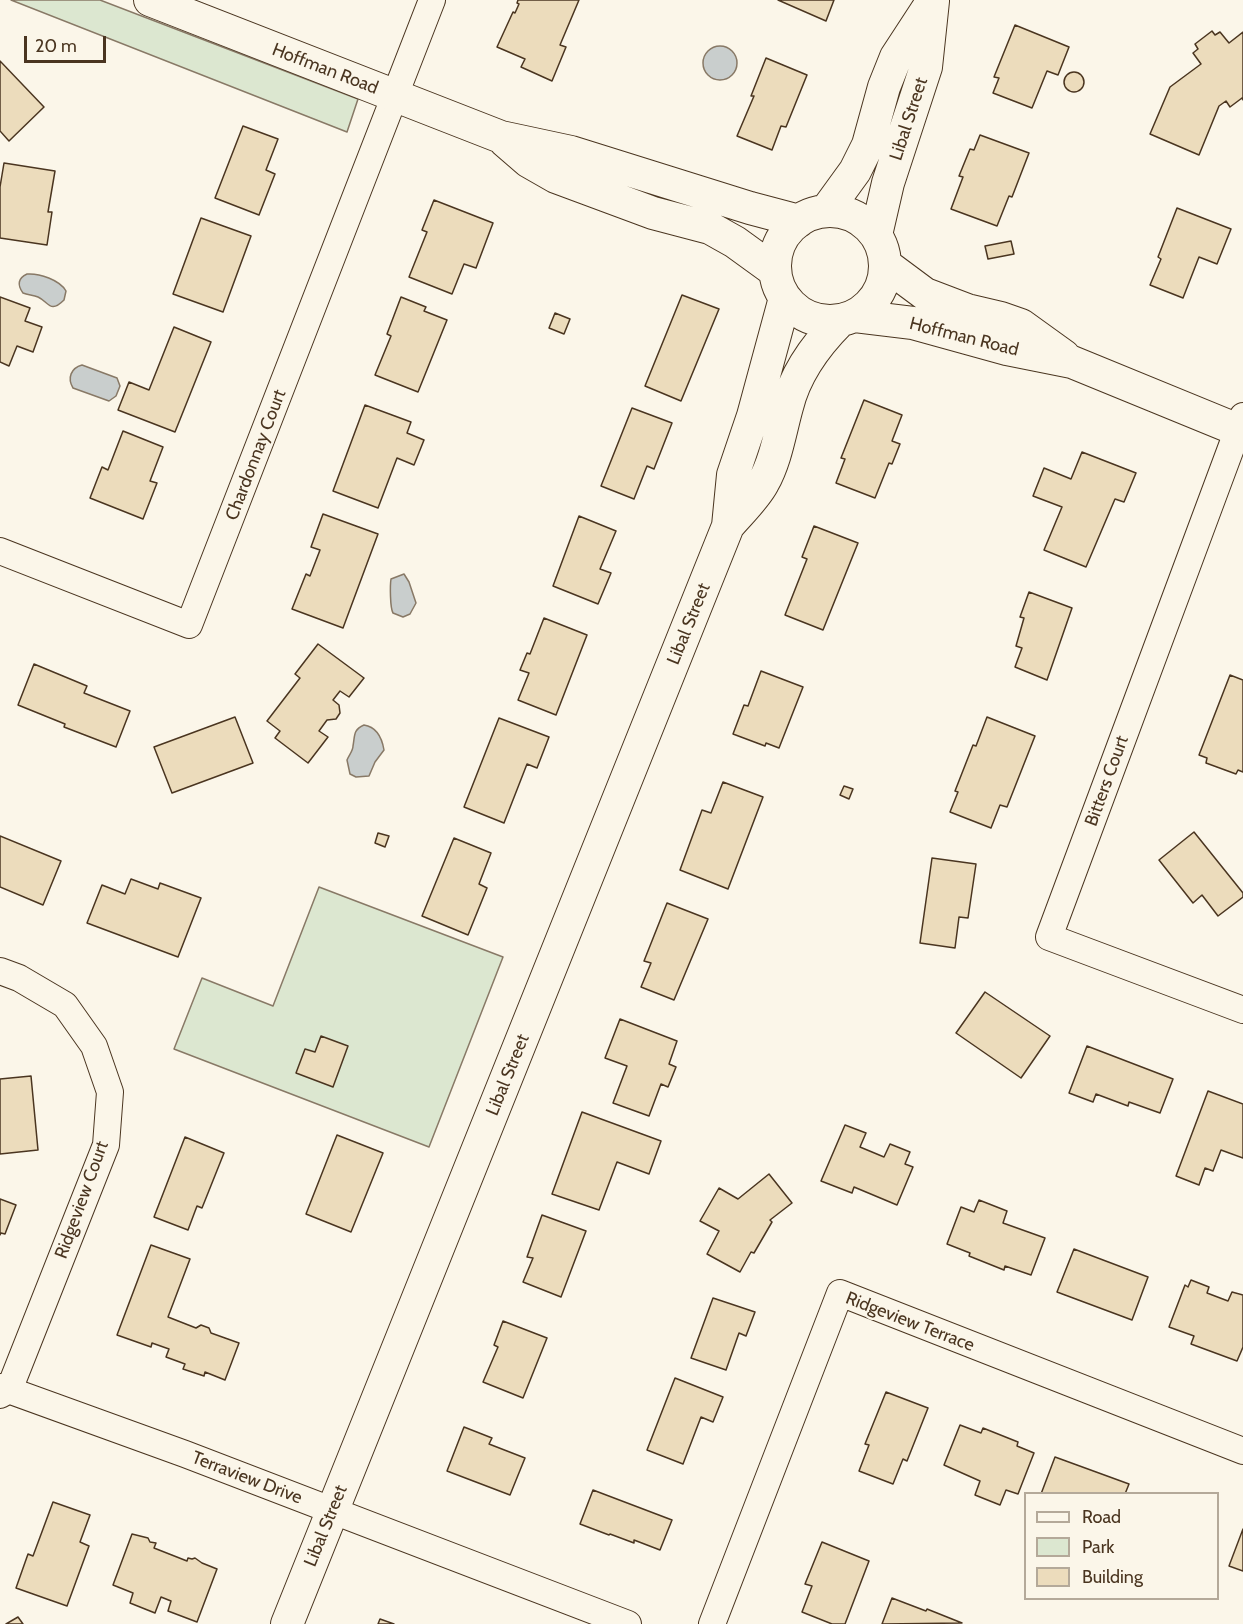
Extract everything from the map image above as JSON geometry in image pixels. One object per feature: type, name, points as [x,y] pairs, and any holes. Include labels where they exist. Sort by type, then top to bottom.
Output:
[{"type":"street","name":"Hoffman Road","points":[[150,0],[501,137],[571,152],[750,208],[812,216]]},
{"type":"street","points":[[396,96],[432,0]]},
{"type":"street","name":"Libal Street","points":[[812,216],[855,171],[868,144],[884,87],[896,57],[933,1]]},
{"type":"street","name":"Libal Street","points":[[876,235],[888,183],[926,67],[933,1]]},
{"type":"street","name":"Chardonnay Court","points":[[0,551],[189,625],[396,96]]},
{"type":"street","name":"Hoffman Road","points":[[501,137],[528,161],[556,177],[653,213],[710,228],[735,242],[780,284]]},
{"type":"street","points":[[841,212],[855,216],[876,235],[883,250],[886,265],[884,280],[878,295],[868,307],[847,318],[824,321],[809,318],[795,310],[780,284],[776,256],[780,242],[788,230],[812,216],[841,212]]},
{"type":"street","name":"Hoffman Road","points":[[886,265],[925,294],[967,310],[1022,325],[1072,362]]},
{"type":"street","name":"Libal Street","points":[[287,1624],[728,526],[733,475],[753,416],[780,284]]},
{"type":"street","name":"Hoffman Road","points":[[847,318],[913,323],[1007,349],[1072,362],[1241,426]]},
{"type":"street","name":"Libal Street","points":[[728,526],[763,483],[795,384],[818,343],[847,318]]},
{"type":"street","name":"Bitters Court","points":[[1241,426],[1049,937],[1243,1010]]},
{"type":"street","name":"Ridgeview Court","points":[[0,971],[19,978],[65,1005],[94,1046],[110,1092],[106,1145],[3,1390]]},
{"type":"street","name":"Ridgeview Terrace","points":[[712,1624],[840,1293],[1243,1451]]},
{"type":"street","name":"Terraview Drive","points":[[3,1390],[332,1511],[628,1624]]},
{"type":"green space","points":[[11,0],[100,0],[358,99],[347,132]]},
{"type":"green space","points":[[319,887],[503,957],[429,1147],[174,1049],[202,978],[273,1006]]},
{"type":"shaded area","points":[[720,46],[732,51],[737,63],[732,75],[720,80],[708,75],[703,63],[708,51]]},
{"type":"shaded area","points":[[27,274],[43,276],[59,284],[66,291],[64,300],[53,307],[38,297],[23,293],[19,282]]},
{"type":"shaded area","points":[[82,365],[117,378],[120,386],[116,396],[109,401],[73,388],[70,381],[71,374],[75,368]]},
{"type":"shaded area","points":[[404,574],[416,603],[410,614],[403,617],[393,613],[390,586],[391,579]]},
{"type":"shaded area","points":[[364,725],[369,726],[378,734],[384,750],[369,776],[356,777],[350,774],[347,760],[352,750],[356,731]]},
{"type":"building","points":[[518,0],[579,0],[560,45],[566,47],[552,81],[521,67],[525,59],[497,47],[513,12],[515,13],[519,4]]},
{"type":"building","points":[[778,0],[834,0],[826,21]]},
{"type":"building","points":[[1015,25],[1069,47],[1058,75],[1047,71],[1032,108],[993,93],[999,78],[994,77]]},
{"type":"building","points":[[1212,31],[1215,35],[1220,32],[1229,43],[1243,32],[1243,100],[1242,98],[1230,107],[1226,101],[1219,106],[1199,155],[1150,134],[1170,87],[1201,64],[1193,53],[1198,49],[1195,44]]},
{"type":"building","points":[[766,58],[807,75],[786,127],[781,126],[772,150],[737,136],[754,96],[751,96]]},
{"type":"building","points":[[0,61],[44,107],[9,141],[0,131]]},
{"type":"building","points":[[1074,72],[1081,75],[1084,82],[1081,89],[1074,92],[1067,89],[1064,82],[1067,75]]},
{"type":"building","points":[[243,126],[278,139],[266,170],[275,174],[259,215],[215,198]]},
{"type":"building","points":[[980,135],[1029,153],[1012,197],[1009,196],[997,226],[951,209],[963,177],[959,176],[970,149],[974,150]]},
{"type":"building","points":[[4,163],[55,171],[48,212],[52,212],[47,245],[0,238],[0,187]]},
{"type":"building","points":[[434,200],[493,223],[476,268],[464,264],[452,294],[409,277],[427,232],[422,230]]},
{"type":"building","points":[[1177,208],[1231,229],[1217,264],[1199,257],[1183,298],[1150,285]]},
{"type":"building","points":[[201,218],[251,236],[223,312],[173,294]]},
{"type":"building","points":[[1011,241],[1014,254],[988,259],[985,246]]},
{"type":"building","points":[[682,295],[719,309],[681,401],[645,386]]},
{"type":"building","points":[[0,297],[30,308],[25,321],[42,327],[33,352],[17,346],[9,366],[0,362]]},
{"type":"building","points":[[401,297],[426,307],[424,311],[447,320],[418,392],[375,375],[391,336],[387,334]]},
{"type":"building","points":[[555,313],[570,319],[564,334],[549,328]]},
{"type":"building","points":[[174,327],[211,342],[175,432],[118,410],[129,382],[149,390]]},
{"type":"building","points":[[864,400],[902,415],[892,441],[900,444],[892,464],[889,463],[875,498],[836,483],[845,459],[841,458]]},
{"type":"building","points":[[365,405],[411,422],[407,433],[424,440],[414,465],[397,458],[378,508],[333,491]]},
{"type":"building","points":[[632,408],[672,423],[654,469],[647,466],[634,499],[601,486]]},
{"type":"building","points":[[123,431],[163,447],[150,481],[157,483],[143,519],[90,498],[102,467],[108,470]]},
{"type":"building","points":[[1082,452],[1136,473],[1124,502],[1115,499],[1086,567],[1044,550],[1062,507],[1033,496],[1044,468],[1071,479]]},
{"type":"building","points":[[323,514],[378,534],[343,628],[292,609],[306,574],[310,576],[320,550],[311,547]]},
{"type":"building","points":[[579,516],[616,531],[600,569],[611,573],[598,604],[553,586]]},
{"type":"building","points":[[814,526],[858,543],[823,630],[785,615],[807,559],[802,557]]},
{"type":"building","points":[[1029,592],[1072,608],[1047,680],[1015,667],[1022,648],[1016,646],[1024,618],[1020,617]]},
{"type":"building","points":[[544,618],[587,635],[556,715],[518,700],[529,673],[520,670],[527,653],[530,654]]},
{"type":"building","points":[[318,644],[364,678],[349,697],[340,691],[333,700],[339,705],[340,713],[336,719],[327,720],[319,731],[328,737],[308,763],[275,738],[280,731],[267,721],[300,678],[295,674]]},
{"type":"building","points":[[34,664],[87,686],[84,693],[130,711],[116,747],[64,727],[65,724],[18,705]]},
{"type":"building","points":[[761,671],[803,687],[779,748],[766,743],[765,746],[733,734],[744,705],[748,706]]},
{"type":"building","points":[[1230,675],[1243,680],[1243,772],[1238,770],[1236,774],[1206,763],[1207,758],[1199,755]]},
{"type":"building","points":[[235,717],[253,763],[172,793],[154,747]]},
{"type":"building","points":[[987,717],[1035,736],[1007,807],[1000,805],[991,828],[950,812],[958,792],[955,791]]},
{"type":"building","points":[[499,718],[549,737],[537,768],[527,764],[504,823],[464,807]]},
{"type":"building","points":[[723,782],[763,797],[728,889],[680,870],[702,810],[711,813]]},
{"type":"building","points":[[844,786],[853,789],[849,799],[840,795]]},
{"type":"building","points":[[1194,832],[1243,893],[1243,897],[1218,916],[1202,895],[1193,903],[1159,860]]},
{"type":"building","points":[[378,833],[389,836],[385,847],[375,843]]},
{"type":"building","points":[[0,836],[61,861],[43,905],[0,887]]},
{"type":"building","points":[[454,838],[491,853],[479,884],[487,888],[468,935],[422,916]]},
{"type":"building","points":[[932,858],[976,864],[968,918],[959,917],[955,948],[920,943]]},
{"type":"building","points":[[131,879],[158,889],[160,883],[201,898],[178,957],[87,923],[102,885],[125,894]]},
{"type":"building","points":[[667,903],[708,919],[674,1000],[641,987],[651,963],[644,961]]},
{"type":"building","points":[[985,992],[1050,1036],[1021,1078],[956,1033]]},
{"type":"building","points":[[620,1019],[677,1041],[669,1064],[676,1067],[668,1087],[661,1084],[649,1116],[613,1103],[627,1066],[605,1058]]},
{"type":"building","points":[[321,1036],[348,1046],[333,1087],[296,1073],[305,1049],[315,1052]]},
{"type":"building","points":[[1087,1046],[1173,1079],[1160,1113],[1129,1102],[1128,1106],[1096,1094],[1093,1102],[1069,1093]]},
{"type":"building","points":[[31,1076],[38,1150],[0,1154],[0,1079]]},
{"type":"building","points":[[1208,1091],[1243,1104],[1243,1158],[1221,1150],[1213,1171],[1205,1168],[1199,1185],[1176,1176]]},
{"type":"building","points":[[582,1112],[661,1141],[649,1174],[617,1162],[599,1210],[552,1194]]},
{"type":"building","points":[[845,1125],[866,1133],[860,1147],[884,1157],[890,1144],[910,1152],[905,1164],[913,1167],[897,1205],[854,1187],[852,1193],[821,1181]]},
{"type":"building","points":[[337,1135],[383,1153],[351,1232],[306,1214]]},
{"type":"building","points":[[185,1137],[224,1153],[202,1208],[197,1206],[188,1230],[154,1217]]},
{"type":"building","points":[[769,1174],[792,1203],[770,1220],[772,1222],[740,1272],[707,1254],[719,1231],[700,1221],[719,1188],[738,1199]]},
{"type":"building","points":[[0,1199],[16,1205],[5,1234],[0,1235]]},
{"type":"building","points":[[979,1200],[1007,1211],[1003,1223],[1045,1238],[1031,1275],[1005,1266],[1004,1270],[947,1244],[961,1207],[974,1212]]},
{"type":"building","points":[[542,1215],[586,1231],[561,1297],[523,1282],[533,1258],[527,1257]]},
{"type":"building","points":[[151,1245],[190,1259],[168,1317],[196,1328],[201,1325],[209,1328],[211,1333],[239,1343],[225,1380],[205,1372],[204,1376],[183,1369],[185,1364],[166,1357],[169,1349],[152,1343],[151,1347],[117,1335]]},
{"type":"building","points":[[1074,1249],[1148,1277],[1132,1320],[1057,1292]]},
{"type":"building","points":[[1191,1280],[1209,1287],[1207,1293],[1228,1301],[1232,1292],[1243,1295],[1243,1347],[1237,1361],[1191,1344],[1194,1336],[1169,1327],[1185,1285],[1188,1287]]},
{"type":"building","points":[[713,1298],[755,1312],[746,1336],[739,1333],[726,1370],[691,1358]]},
{"type":"building","points":[[503,1321],[547,1338],[523,1398],[483,1382],[498,1347],[494,1345]]},
{"type":"building","points":[[675,1378],[723,1397],[713,1422],[701,1417],[683,1464],[647,1450]]},
{"type":"building","points":[[886,1392],[928,1408],[907,1461],[903,1459],[893,1484],[859,1471],[869,1445],[865,1444]]},
{"type":"building","points":[[960,1425],[981,1433],[983,1428],[1018,1442],[1017,1446],[1034,1453],[1018,1494],[1006,1490],[1000,1505],[975,1495],[980,1481],[944,1465]]},
{"type":"building","points":[[464,1427],[492,1438],[489,1444],[525,1458],[510,1495],[447,1471]]},
{"type":"building","points":[[1055,1457],[1129,1484],[1126,1492],[1042,1492]]},
{"type":"building","points":[[593,1490],[672,1520],[660,1550],[580,1524]]},
{"type":"building","points":[[53,1502],[90,1515],[80,1542],[89,1546],[67,1606],[16,1588],[28,1554],[33,1556]]},
{"type":"building","points":[[1243,1529],[1243,1571],[1229,1566]]},
{"type":"building","points":[[132,1534],[148,1538],[150,1542],[156,1543],[154,1548],[187,1561],[188,1558],[195,1558],[217,1569],[197,1622],[168,1611],[171,1601],[161,1597],[155,1613],[130,1603],[133,1593],[113,1585]]},
{"type":"building","points":[[822,1542],[869,1561],[845,1624],[832,1624],[802,1612],[812,1586],[805,1584]]},
{"type":"building","points":[[892,1598],[926,1611],[927,1609],[962,1623],[882,1624]]},
{"type":"building","points":[[18,1617],[23,1624],[6,1624]]},
{"type":"building","points":[[380,1619],[394,1624],[378,1624]]}]
